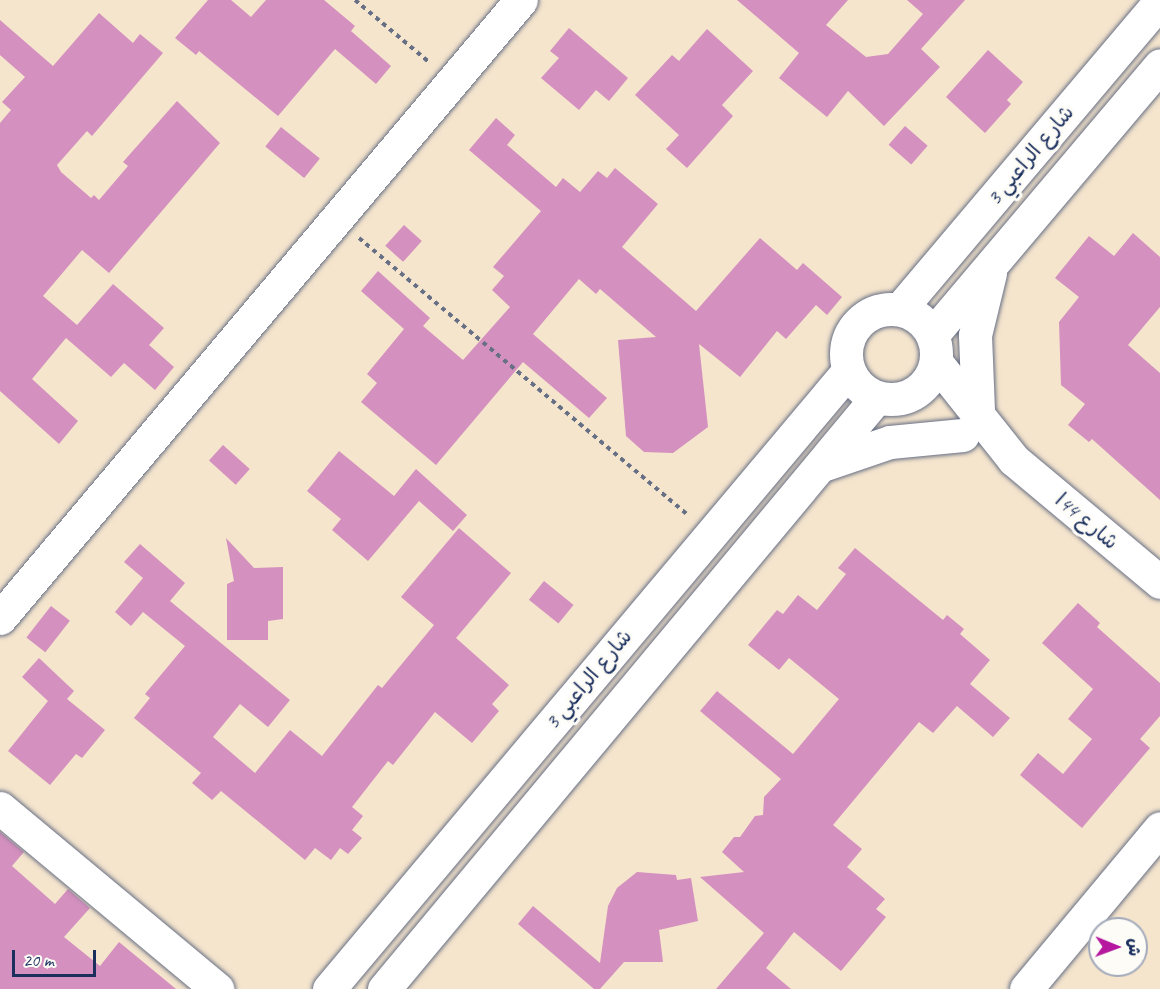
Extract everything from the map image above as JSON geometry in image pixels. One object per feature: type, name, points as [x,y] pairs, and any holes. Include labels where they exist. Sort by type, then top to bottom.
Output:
[{"type":"street","points":[[0,618],[521,0]]},
{"type":"street","name":"شارع الراعبي 3","points":[[900,309],[1160,1]]},
{"type":"street","name":"شارع الراعبي 3","points":[[934,349],[994,262],[1160,65]]},
{"type":"street","points":[[820,466],[890,442],[970,422],[975,335],[994,262]]},
{"type":"street","points":[[900,309],[916,316],[934,349],[921,389],[890,398],[860,387],[849,370],[847,347],[857,325],[876,311],[900,309]]},
{"type":"street","name":"شارع 44ا","points":[[934,349],[970,422],[1160,582]]},
{"type":"street","name":"شارع الراعبي 3","points":[[329,989],[849,370]]},
{"type":"street","name":"شارع الراعبي 3","points":[[384,989],[820,466],[890,398]]},
{"type":"street","name":"شارع 44ا","points":[[890,398],[970,422]]},
{"type":"street","points":[[0,808],[217,989]]},
{"type":"street","points":[[1026,989],[1160,828]]},
{"type":"path","points":[[355,0],[453,81]]},
{"type":"path","points":[[337,219],[710,534]]},
{"type":"building","points":[[208,0],[231,0],[251,17],[266,0],[324,0],[355,26],[351,31],[391,66],[376,84],[335,49],[278,116],[199,51],[196,55],[175,38]]},
{"type":"building","points":[[737,0],[848,0],[826,25],[866,57],[888,54],[923,14],[907,0],[965,0],[921,49],[940,67],[884,126],[848,91],[827,117],[779,78],[799,53]]},
{"type":"building","points":[[99,13],[133,43],[140,34],[163,53],[92,136],[87,131],[57,165],[61,172],[91,198],[94,195],[99,200],[128,166],[123,162],[177,101],[220,143],[109,273],[82,250],[43,296],[77,325],[113,284],[164,328],[149,345],[174,367],[155,390],[124,363],[111,377],[66,338],[32,379],[78,421],[59,444],[0,391],[0,123],[11,110],[2,102],[25,77],[0,55],[0,20],[53,66]]},
{"type":"building","points":[[569,28],[628,78],[609,101],[596,90],[579,110],[541,78],[559,58],[550,51]]},
{"type":"building","points":[[707,29],[753,71],[722,105],[733,116],[687,168],[666,149],[679,135],[635,95],[672,55],[679,61]]},
{"type":"building","points":[[988,50],[1023,82],[1007,100],[1011,104],[985,133],[946,97]]},
{"type":"building","points":[[496,118],[515,135],[507,145],[556,187],[563,178],[580,192],[598,171],[607,178],[615,168],[658,204],[622,247],[696,311],[760,238],[797,270],[803,263],[842,297],[827,315],[816,305],[786,339],[777,331],[740,377],[699,344],[708,427],[673,453],[644,452],[626,436],[618,340],[656,337],[600,289],[596,294],[579,279],[533,334],[607,398],[589,418],[523,362],[436,465],[361,402],[377,383],[367,374],[404,329],[361,291],[378,271],[430,318],[423,326],[463,360],[510,307],[492,290],[504,276],[493,267],[541,211],[469,150]]},
{"type":"building","points":[[905,126],[928,146],[911,165],[889,145]]},
{"type":"building","points":[[281,127],[320,158],[304,178],[265,146]]},
{"type":"building","points":[[404,225],[422,241],[403,262],[385,246]]},
{"type":"building","points":[[1133,233],[1160,257],[1160,307],[1128,345],[1160,373],[1160,500],[1092,439],[1089,442],[1068,425],[1085,404],[1061,385],[1059,322],[1079,297],[1055,278],[1089,236],[1114,256]]},
{"type":"building","points":[[223,445],[250,469],[236,485],[209,461]]},
{"type":"building","points":[[339,451],[394,496],[416,469],[467,515],[453,531],[419,501],[368,561],[332,530],[341,519],[307,491]]},
{"type":"building","points":[[459,528],[511,573],[456,638],[509,685],[492,704],[499,711],[472,743],[435,712],[393,765],[388,761],[352,807],[363,816],[352,830],[362,838],[348,854],[340,848],[331,860],[315,848],[305,860],[221,791],[212,800],[192,783],[201,773],[134,718],[150,698],[145,694],[185,646],[143,612],[131,626],[115,612],[143,578],[124,562],[140,544],[185,583],[170,601],[290,700],[268,727],[240,704],[213,737],[255,773],[290,730],[322,756],[378,685],[382,688],[434,625],[401,597]]},
{"type":"building","points":[[226,538],[254,568],[283,567],[283,619],[268,621],[268,640],[227,640],[227,584],[234,581]]},
{"type":"building","points":[[855,548],[943,620],[947,615],[964,629],[960,634],[990,660],[970,684],[1010,718],[993,737],[957,706],[933,733],[919,722],[833,825],[862,849],[847,867],[885,899],[876,909],[886,917],[841,971],[794,932],[766,968],[791,989],[716,989],[764,933],[700,877],[744,872],[722,852],[734,837],[740,837],[755,816],[763,815],[764,797],[781,779],[700,711],[717,691],[793,754],[839,699],[789,658],[779,670],[748,645],[777,610],[783,614],[798,595],[817,610],[846,574],[838,568]]},
{"type":"building","points":[[544,581],[574,605],[558,624],[529,600]]},
{"type":"building","points":[[1078,603],[1100,623],[1097,627],[1160,683],[1160,716],[1140,739],[1150,748],[1082,828],[1020,775],[1038,753],[1063,774],[1092,739],[1068,719],[1093,689],[1042,643]]},
{"type":"building","points":[[51,606],[70,621],[45,652],[26,638]]},
{"type":"building","points":[[39,658],[74,691],[67,699],[105,730],[82,758],[76,754],[50,785],[8,751],[48,701],[22,677]]},
{"type":"building","points":[[0,832],[24,852],[12,866],[55,904],[68,889],[90,908],[64,937],[100,966],[119,942],[176,989],[0,989]]},
{"type":"building","points":[[637,872],[676,875],[677,880],[691,878],[698,921],[659,930],[663,962],[624,962],[600,989],[594,989],[518,924],[533,906],[600,963],[608,906],[617,888]]}]
